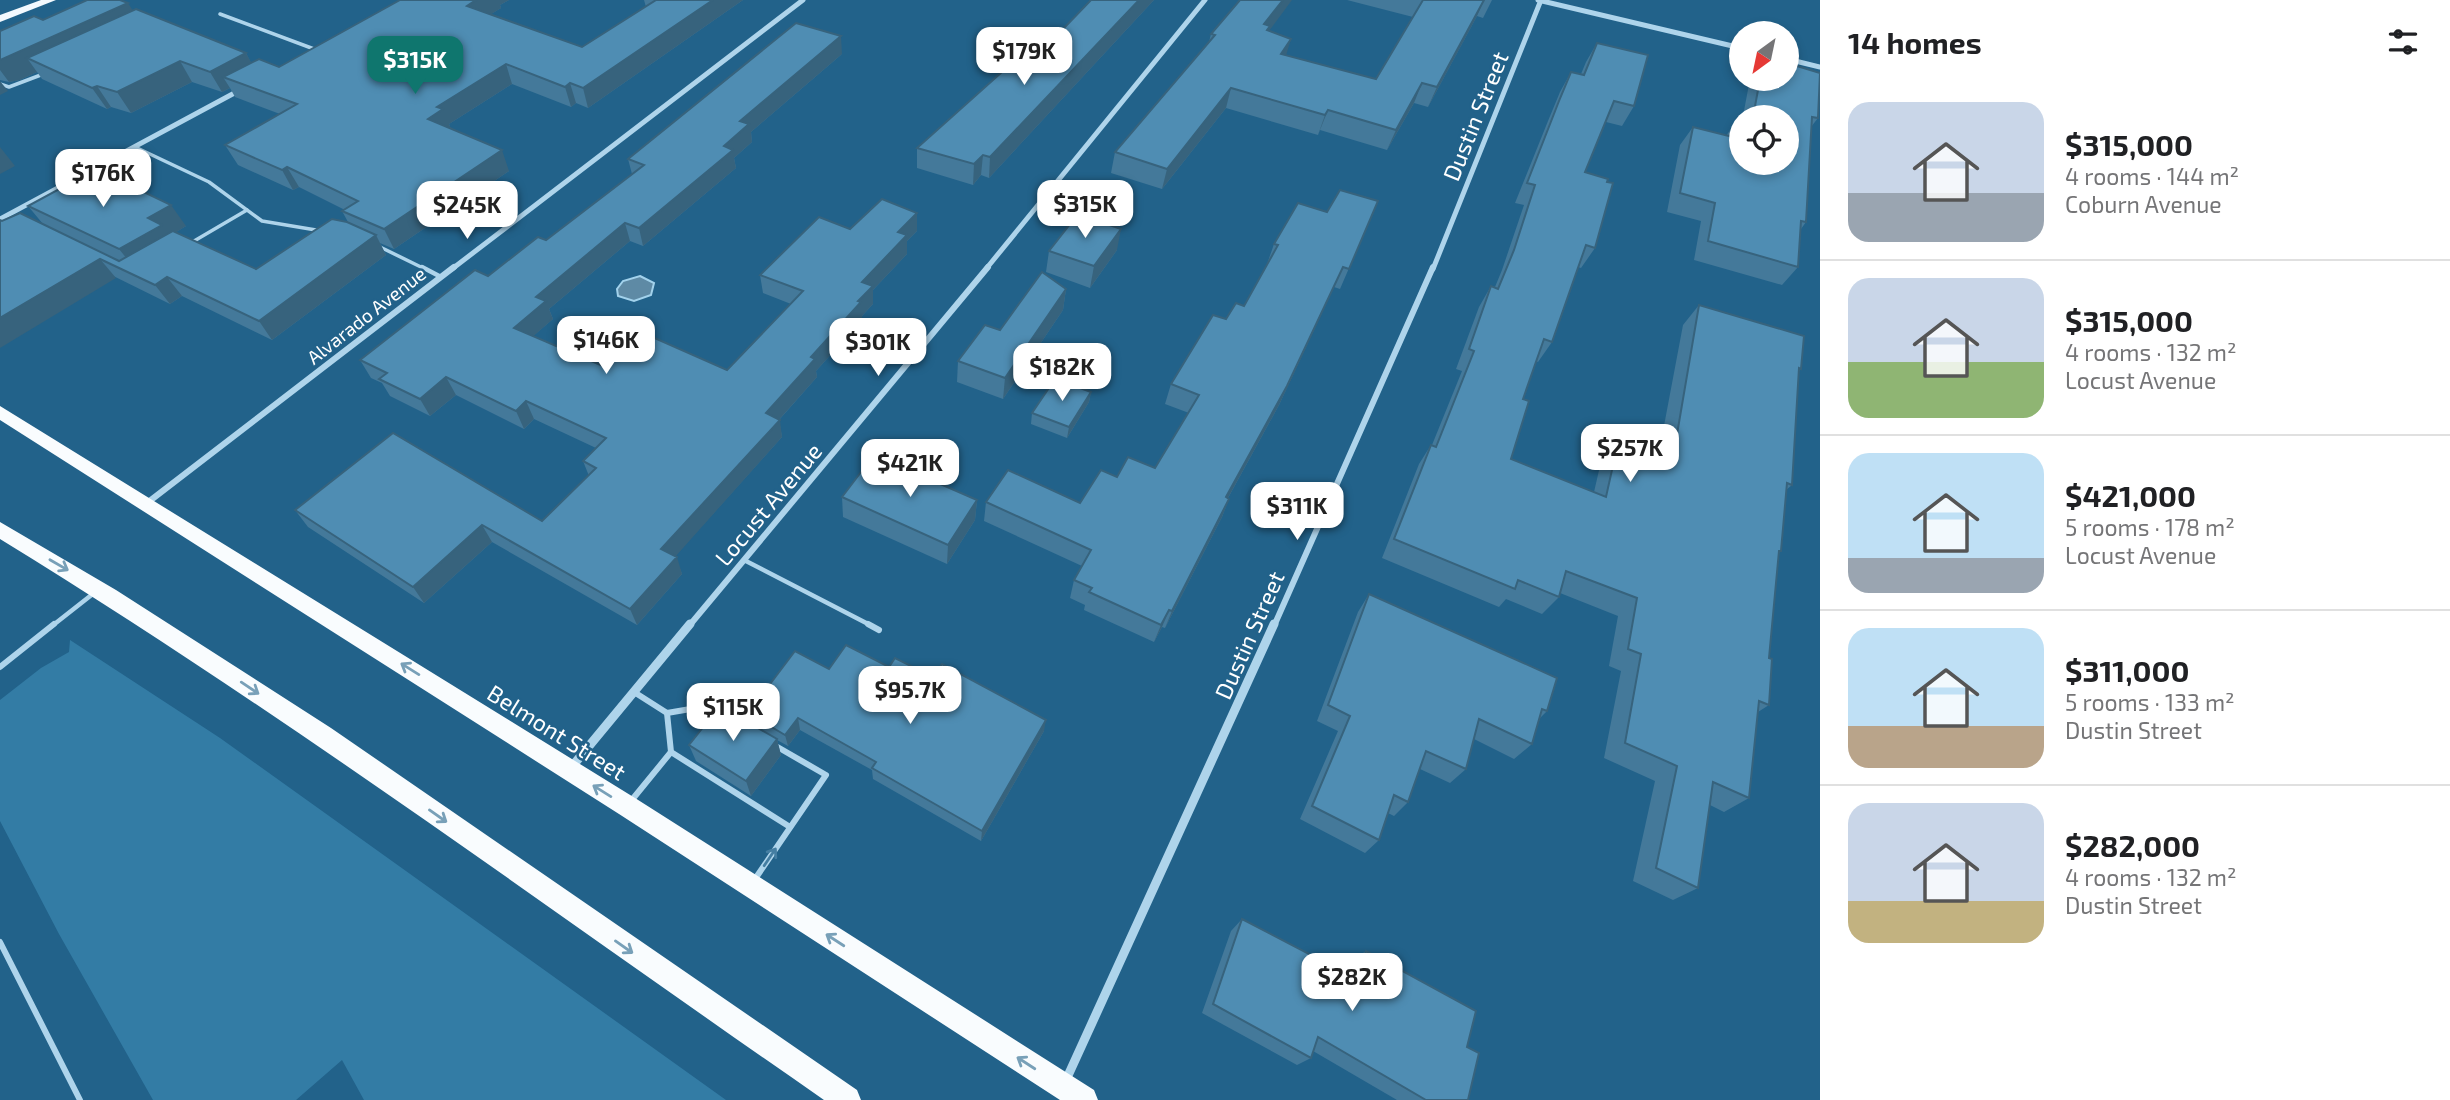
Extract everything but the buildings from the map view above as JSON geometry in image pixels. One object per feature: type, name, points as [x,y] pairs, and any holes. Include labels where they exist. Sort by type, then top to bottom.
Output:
[{"type":"highway","name":"Belmont Street","points":[[0,412],[627,806],[1084,1100]]},
{"type":"highway","points":[[0,530],[99,589],[357,759],[847,1100]]},
{"type":"main road","points":[[0,19],[51,0]]},
{"type":"street","name":"Alvarado Avenue","points":[[147,503],[803,0]]},
{"type":"street","name":"Locust Avenue","points":[[569,770],[1088,146],[1205,0]]},
{"type":"street","points":[[1539,0],[1729,45]]},
{"type":"street","name":"Dustin Street","points":[[1063,1087],[1312,542],[1453,223],[1539,0]]},
{"type":"street","points":[[303,55],[326,43]]},
{"type":"street","points":[[1799,62],[1820,67]]},
{"type":"street","points":[[0,219],[243,88]]},
{"type":"lane","points":[[220,14],[314,49]]},
{"type":"lane","points":[[0,84],[9,87],[21,84],[57,68]]},
{"type":"lane","points":[[135,147],[209,182],[262,221],[331,232]]},
{"type":"lane","points":[[181,249],[247,210]]},
{"type":"lane","points":[[9,214],[18,218]]},
{"type":"lane","points":[[370,242],[441,277]]},
{"type":"lane","points":[[744,560],[879,630]]},
{"type":"lane","points":[[0,667],[99,589]]},
{"type":"lane","points":[[634,692],[667,713],[708,706],[731,720]]},
{"type":"lane","points":[[627,806],[671,752],[667,713]]},
{"type":"lane","points":[[750,886],[826,775],[767,741]]},
{"type":"lane","points":[[671,752],[790,827]]},
{"type":"lane","points":[[0,942],[80,1100]]},
{"type":"shaded area","points":[[640,276],[654,283],[651,295],[634,301],[618,296],[617,289],[623,281]]},
{"type":"shaded area","points":[[70,640],[220,738],[726,1100],[364,1100],[342,1060],[296,1100],[153,1100],[59,934],[0,821],[0,700],[41,668],[69,652]]}]
